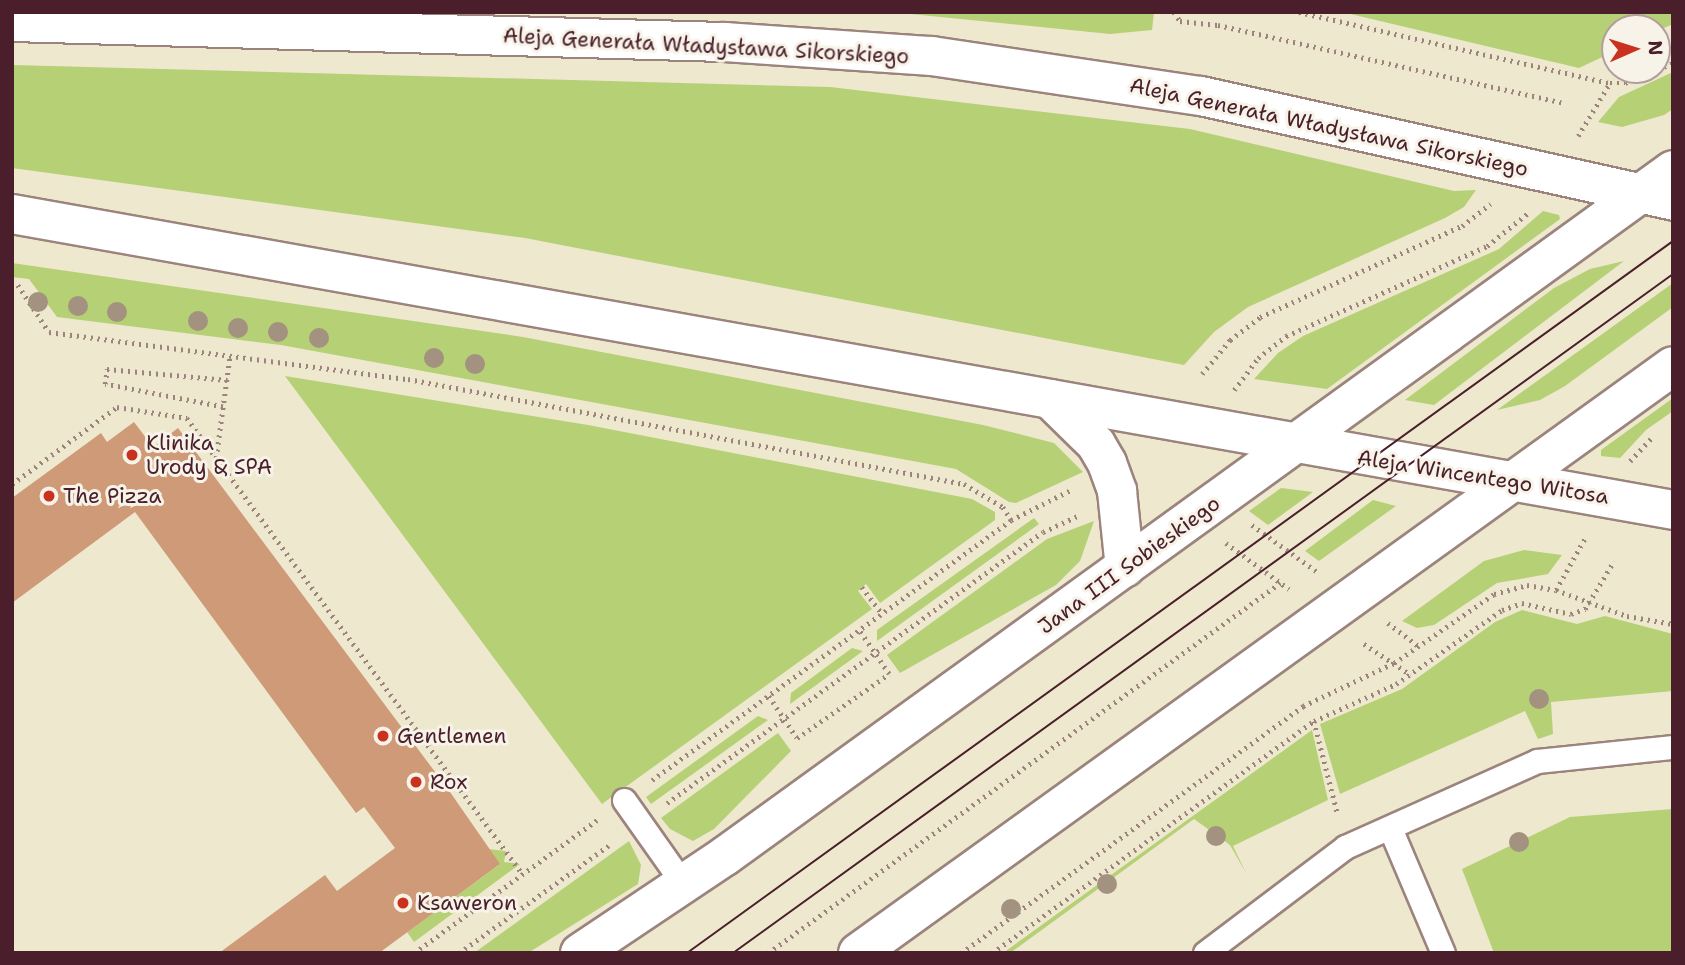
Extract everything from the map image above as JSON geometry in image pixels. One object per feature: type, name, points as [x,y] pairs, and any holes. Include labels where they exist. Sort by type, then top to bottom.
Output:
[{"type":"main road","name":"Aleja Generała Władysława Sikorskiego","points":[[12,22],[725,42],[932,56],[1258,107],[1656,198]]},
{"type":"main road","name":"Jana III Sobieskiego","points":[[580,953],[684,885],[1294,445],[1656,198],[1673,170]]},
{"type":"main road","points":[[12,214],[1051,399],[1294,445]]},
{"type":"main road","points":[[858,953],[1673,366]]},
{"type":"main road","points":[[1051,399],[1096,444],[1107,463],[1117,491],[1125,568]]},
{"type":"main road","name":"Aleja Wincentego Witosa","points":[[1294,445],[1515,480],[1673,510]]},
{"type":"lane","points":[[1205,953],[1345,847],[1537,761],[1673,747]]},
{"type":"lane","points":[[624,800],[684,885]]},
{"type":"lane","points":[[1390,828],[1443,953]]},
{"type":"path","points":[[1174,12],[1180,21],[1218,25],[1561,102]]},
{"type":"path","points":[[1299,12],[1601,81]]},
{"type":"path","points":[[1586,124],[1610,84]]},
{"type":"path","points":[[1202,374],[1230,340],[1260,317],[1462,226],[1497,195]]},
{"type":"path","points":[[1240,381],[1286,336],[1487,246],[1515,226],[1535,205]]},
{"type":"path","points":[[12,284],[18,285],[49,332],[408,379],[964,484],[1003,508],[1011,520]]},
{"type":"path","points":[[216,458],[230,355]]},
{"type":"path","points":[[223,407],[105,384],[107,369],[226,380]]},
{"type":"path","points":[[12,484],[117,407],[187,418],[522,873]]},
{"type":"path","points":[[1627,465],[1658,432]]},
{"type":"path","points":[[414,953],[1011,520],[1040,501],[1085,485]]},
{"type":"path","points":[[773,727],[1043,532],[1086,513]]},
{"type":"path","points":[[1246,521],[1315,570]]},
{"type":"path","points":[[1222,540],[1289,589]]},
{"type":"path","points":[[1556,590],[1576,554]]},
{"type":"path","points":[[992,953],[1314,721],[1411,675],[1513,605],[1531,603],[1571,614],[1589,603],[1614,561]]},
{"type":"path","points":[[768,953],[1280,583]]},
{"type":"path","points":[[961,953],[1303,706],[1394,663],[1494,594],[1527,585],[1556,590],[1589,603],[1673,624]]},
{"type":"path","points":[[862,587],[882,614]]},
{"type":"path","points":[[1390,624],[1419,646]]},
{"type":"path","points":[[768,696],[797,738],[889,674],[859,630]]},
{"type":"path","points":[[1364,643],[1411,675]]},
{"type":"path","points":[[1314,721],[1345,847]]},
{"type":"green space","points":[[891,12],[1154,12],[1152,30],[1110,34]]},
{"type":"green space","points":[[1342,12],[1673,12],[1671,25],[1671,14],[1601,14],[1601,58],[1579,68]]},
{"type":"green space","points":[[12,65],[830,87],[1190,129],[1454,191],[1476,190],[1464,207],[1445,218],[1248,307],[1214,332],[1184,365],[525,238],[12,168]]},
{"type":"green space","points":[[1673,72],[1673,109],[1664,115],[1622,127],[1598,122],[1619,97],[1647,84],[1671,84]]},
{"type":"green space","points":[[1543,211],[1559,215],[1560,219],[1327,389],[1254,379],[1278,353],[1303,336],[1499,249]]},
{"type":"green space","points":[[1624,261],[1434,405],[1405,400],[1554,288],[1590,269]]},
{"type":"green space","points":[[12,263],[523,337],[983,425],[1054,443],[1083,472],[1016,503],[1009,502],[956,469],[281,345],[57,317],[29,279],[12,277]]},
{"type":"green space","points":[[1673,283],[1673,307],[1565,386],[1540,400],[1497,410]]},
{"type":"green space","points":[[285,376],[588,425],[972,499],[995,512],[995,520],[880,603],[866,584],[858,591],[872,609],[602,804]]},
{"type":"green space","points":[[1673,398],[1673,411],[1646,430],[1620,458],[1601,456],[1601,450]]},
{"type":"green space","points":[[1281,488],[1313,492],[1268,525],[1249,511]]},
{"type":"green space","points":[[1373,500],[1396,506],[1319,561],[1305,551]]},
{"type":"green space","points":[[1034,518],[1039,524],[877,641],[877,630]]},
{"type":"green space","points":[[1094,521],[1080,561],[1056,585],[900,673],[887,655],[1047,539]]},
{"type":"green space","points":[[1524,550],[1562,555],[1548,574],[1497,583],[1434,625],[1417,628],[1402,621],[1484,561]]},
{"type":"green space","points":[[1522,610],[1577,624],[1605,616],[1673,634],[1673,691],[1551,702],[1553,734],[1538,739],[1525,711],[1340,794],[1320,724],[1402,689],[1495,622]]},
{"type":"green space","points":[[852,648],[863,651],[790,704],[791,693]]},
{"type":"green space","points":[[758,716],[768,720],[651,804],[646,797]]},
{"type":"green space","points":[[1312,730],[1328,800],[1233,846],[1246,873],[1230,845],[1194,819],[1010,953],[1003,953]]},
{"type":"green space","points":[[778,733],[791,751],[714,829],[693,841],[670,829],[661,818]]},
{"type":"green space","points":[[1673,809],[1673,953],[1494,953],[1462,869],[1570,817]]},
{"type":"green space","points":[[629,841],[641,865],[638,884],[528,953],[474,953]]},
{"type":"green space","points":[[488,849],[506,851],[504,862],[520,864],[414,942],[407,932],[499,865]]},
{"type":"building","points":[[134,422],[153,447],[178,428],[450,792],[500,864],[379,953],[219,953],[325,875],[337,891],[395,848],[364,807],[356,813],[135,512],[12,603],[12,498],[101,433],[107,442]]},
{"type":"tram line","points":[[687,953],[1673,241]]},
{"type":"tram line","points":[[733,953],[1673,274]]},
{"type":"place","name":"Klinika Urody & SPA","points":[[132,455]]},
{"type":"place","name":"The Pizza","points":[[49,496]]},
{"type":"place","name":"Gentlemen","points":[[383,736]]},
{"type":"place","name":"Rox","points":[[416,782]]},
{"type":"place","name":"Ksaweron","points":[[403,903]]}]
